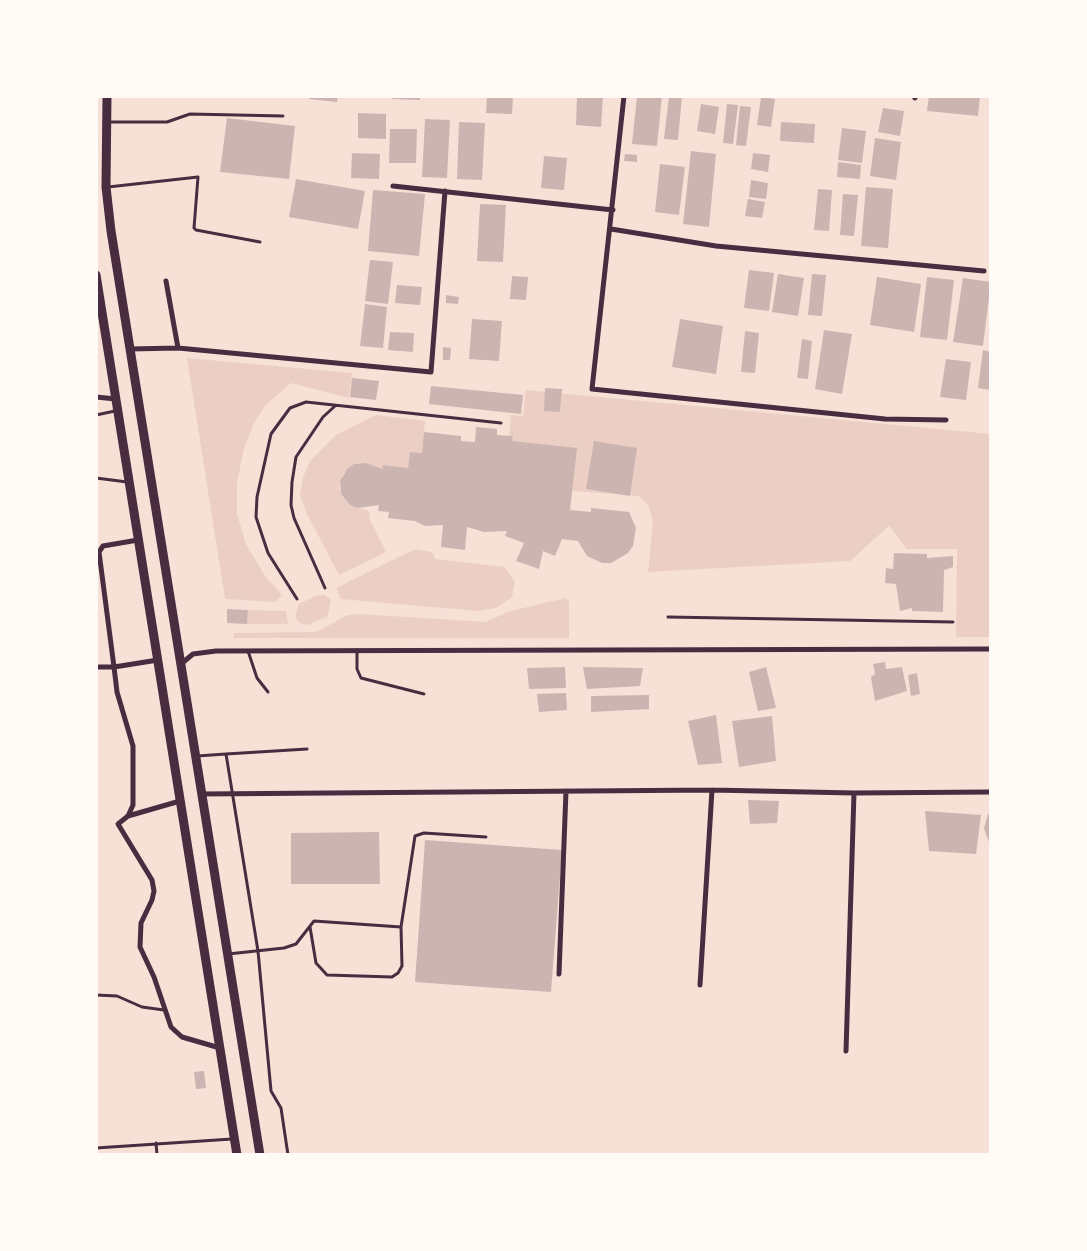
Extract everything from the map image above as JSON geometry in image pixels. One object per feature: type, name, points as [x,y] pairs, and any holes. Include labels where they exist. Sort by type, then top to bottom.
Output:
[{"type":"highway","points":[[107,96],[106,187],[260,1155]]},
{"type":"highway","points":[[96,275],[237,1155]]},
{"type":"street","points":[[624,96],[592,389],[885,419],[946,420]]},
{"type":"street","points":[[393,186],[613,210]]},
{"type":"street","points":[[130,349],[178,348],[432,372],[445,191]]},
{"type":"street","points":[[611,229],[716,246],[984,271]]},
{"type":"street","points":[[166,282],[178,348]]},
{"type":"street","points":[[96,397],[116,399]]},
{"type":"street","points":[[128,816],[133,805],[133,746],[117,692],[99,552],[103,546],[138,540]]},
{"type":"street","points":[[181,664],[193,654],[248,651],[991,649]]},
{"type":"street","points":[[96,667],[114,667],[158,660]]},
{"type":"street","points":[[201,794],[712,790],[854,793],[991,792]]},
{"type":"street","points":[[700,984],[712,790]]},
{"type":"street","points":[[559,974],[566,791]]},
{"type":"street","points":[[846,1051],[854,793]]},
{"type":"street","points":[[180,801],[128,816],[118,824],[152,880],[154,891],[141,923],[140,947],[154,977],[171,1027],[182,1037],[220,1048]]},
{"type":"lane","points":[[106,122],[167,122],[190,114],[283,116]]},
{"type":"lane","points":[[106,187],[198,177],[194,228],[260,242]]},
{"type":"lane","points":[[297,599],[268,554],[256,517],[262,469],[272,434],[290,408],[306,402],[501,423]]},
{"type":"lane","points":[[325,588],[294,518],[291,505],[292,482],[296,457],[323,417],[336,406]]},
{"type":"lane","points":[[96,415],[118,410]]},
{"type":"lane","points":[[96,478],[129,482]]},
{"type":"lane","points":[[668,617],[953,622]]},
{"type":"lane","points":[[357,650],[357,669],[361,678],[424,694]]},
{"type":"lane","points":[[248,651],[257,678],[268,692]]},
{"type":"lane","points":[[195,756],[307,749]]},
{"type":"lane","points":[[226,754],[258,951],[271,1091],[281,1108],[288,1155]]},
{"type":"lane","points":[[310,927],[316,963],[327,975],[392,977],[402,966],[401,927],[415,836],[424,833],[486,837]]},
{"type":"lane","points":[[227,954],[284,948],[296,944],[314,921],[401,927]]},
{"type":"lane","points":[[96,995],[117,996],[142,1007],[164,1010]]},
{"type":"lane","points":[[96,1148],[234,1139]]},
{"type":"lane","points":[[156,1143],[157,1155]]},
{"type":"shaded area","points":[[187,358],[352,373],[349,398],[291,383],[265,406],[254,423],[244,448],[237,483],[237,514],[246,544],[265,576],[282,595],[276,602],[225,599]]},
{"type":"shaded area","points":[[526,390],[991,434],[991,637],[956,637],[957,549],[907,549],[889,526],[850,561],[648,572],[653,523],[649,507],[639,496],[572,491],[512,441],[513,436],[509,436],[511,415],[523,416]]},
{"type":"shaded area","points":[[376,415],[425,421],[422,453],[410,452],[408,468],[383,465],[382,469],[378,469],[360,463],[347,469],[343,474],[339,488],[341,494],[350,505],[369,511],[370,520],[386,552],[339,575],[307,514],[300,495],[303,477],[311,460],[336,435]]},
{"type":"shaded area","points":[[415,549],[432,552],[436,559],[505,567],[515,582],[512,597],[496,608],[478,611],[341,599],[336,588]]},
{"type":"shaded area","points":[[325,595],[331,600],[328,616],[308,625],[299,623],[295,616],[299,604],[315,596]]},
{"type":"shaded area","points":[[565,598],[569,602],[569,638],[234,638],[234,633],[316,632],[348,615],[360,614],[485,622],[511,611]]},
{"type":"shaded area","points":[[248,610],[286,611],[288,624],[247,624]]},
{"type":"building","points":[[310,96],[338,96],[337,102],[309,99]]},
{"type":"building","points":[[392,96],[420,96],[420,100],[392,99]]},
{"type":"building","points":[[487,96],[513,96],[512,114],[486,113]]},
{"type":"building","points":[[577,96],[603,96],[601,127],[576,125]]},
{"type":"building","points":[[637,96],[662,96],[657,146],[632,144]]},
{"type":"building","points":[[669,96],[682,97],[678,140],[664,139]]},
{"type":"building","points":[[929,96],[980,96],[978,116],[927,111]]},
{"type":"building","points":[[761,97],[775,99],[771,127],[757,125]]},
{"type":"building","points":[[701,104],[719,107],[715,134],[697,131]]},
{"type":"building","points":[[727,104],[738,105],[733,144],[723,143]]},
{"type":"building","points":[[740,106],[751,107],[746,146],[736,145]]},
{"type":"building","points":[[883,108],[904,111],[900,136],[878,132]]},
{"type":"building","points":[[358,113],[386,114],[386,139],[358,138]]},
{"type":"building","points":[[227,118],[295,126],[289,179],[220,172]]},
{"type":"building","points":[[425,119],[450,120],[447,178],[422,177]]},
{"type":"building","points":[[459,122],[485,123],[482,180],[457,179]]},
{"type":"building","points":[[781,122],[815,124],[814,143],[780,141]]},
{"type":"building","points":[[842,128],[866,131],[862,163],[838,160]]},
{"type":"building","points":[[390,129],[417,129],[416,163],[389,163]]},
{"type":"building","points":[[875,138],[901,142],[896,180],[870,176]]},
{"type":"building","points":[[691,151],[716,154],[709,227],[683,224]]},
{"type":"building","points":[[352,153],[380,154],[379,179],[351,178]]},
{"type":"building","points":[[753,153],[770,155],[768,172],[751,169]]},
{"type":"building","points":[[625,154],[637,155],[637,162],[624,161]]},
{"type":"building","points":[[544,156],[567,158],[564,190],[541,188]]},
{"type":"building","points":[[838,162],[861,165],[860,179],[837,177]]},
{"type":"building","points":[[660,164],[685,167],[679,215],[655,212]]},
{"type":"building","points":[[296,179],[365,191],[358,229],[289,217]]},
{"type":"building","points":[[751,180],[768,183],[766,199],[749,197]]},
{"type":"building","points":[[866,187],[893,189],[888,248],[861,246]]},
{"type":"building","points":[[818,189],[832,190],[829,231],[814,230]]},
{"type":"building","points":[[373,190],[425,194],[419,256],[368,251]]},
{"type":"building","points":[[843,194],[858,195],[854,236],[840,235]]},
{"type":"building","points":[[748,199],[765,202],[762,218],[745,216]]},
{"type":"building","points":[[480,204],[506,205],[503,262],[477,261]]},
{"type":"building","points":[[370,260],[393,262],[388,304],[365,301]]},
{"type":"building","points":[[749,270],[774,273],[769,311],[744,308]]},
{"type":"building","points":[[778,274],[804,278],[798,316],[772,312]]},
{"type":"building","points":[[812,274],[826,275],[822,316],[808,315]]},
{"type":"building","points":[[512,276],[528,277],[526,300],[510,299]]},
{"type":"building","points":[[877,277],[921,284],[914,332],[870,325]]},
{"type":"building","points":[[927,277],[954,280],[947,340],[920,337]]},
{"type":"building","points":[[963,278],[991,282],[983,346],[953,342]]},
{"type":"building","points":[[397,285],[422,287],[420,305],[395,303]]},
{"type":"building","points":[[446,295],[459,297],[458,304],[446,303]]},
{"type":"building","points":[[365,304],[387,307],[383,348],[360,346]]},
{"type":"building","points":[[472,319],[502,321],[499,361],[469,359]]},
{"type":"building","points":[[680,319],[723,326],[716,374],[672,367]]},
{"type":"building","points":[[824,330],[852,334],[842,394],[815,389]]},
{"type":"building","points":[[745,331],[759,333],[755,373],[741,372]]},
{"type":"building","points":[[390,332],[414,333],[413,352],[388,350]]},
{"type":"building","points":[[802,339],[812,341],[808,379],[797,378]]},
{"type":"building","points":[[443,347],[451,348],[450,360],[443,360]]},
{"type":"building","points":[[983,350],[991,352],[991,390],[978,388]]},
{"type":"building","points":[[946,359],[971,362],[966,400],[940,397]]},
{"type":"building","points":[[352,378],[379,381],[376,400],[350,397]]},
{"type":"building","points":[[431,386],[523,395],[521,414],[429,404]]},
{"type":"building","points":[[545,388],[562,389],[560,412],[544,411]]},
{"type":"building","points":[[476,427],[497,429],[497,435],[513,436],[512,441],[577,448],[570,510],[591,512],[591,508],[629,512],[636,528],[633,546],[628,553],[611,563],[602,563],[587,556],[578,541],[562,539],[555,556],[543,551],[539,569],[516,561],[524,543],[505,536],[507,531],[484,532],[467,527],[465,550],[441,547],[443,525],[425,526],[415,521],[388,518],[389,512],[378,511],[379,505],[357,508],[350,505],[341,494],[340,481],[347,469],[354,464],[366,463],[382,469],[383,465],[408,468],[410,452],[422,453],[424,432],[461,436],[461,441],[475,442]]},
{"type":"building","points":[[594,441],[637,448],[630,496],[586,489]]},
{"type":"building","points":[[894,553],[927,554],[927,558],[953,556],[953,567],[944,570],[943,612],[912,611],[912,608],[900,611],[896,584],[885,583],[886,568],[893,569]]},
{"type":"building","points":[[227,609],[248,610],[247,624],[227,623]]},
{"type":"building","points":[[885,662],[886,669],[902,667],[907,691],[875,701],[871,677],[875,674],[873,664]]},
{"type":"building","points":[[565,667],[566,688],[529,689],[527,668]]},
{"type":"building","points":[[583,667],[643,668],[640,686],[587,689]]},
{"type":"building","points":[[766,667],[776,708],[758,711],[749,672]]},
{"type":"building","points":[[917,673],[920,694],[911,696],[908,675]]},
{"type":"building","points":[[566,693],[567,710],[539,712],[537,694]]},
{"type":"building","points":[[649,695],[649,709],[591,712],[591,696]]},
{"type":"building","points":[[716,715],[722,763],[698,765],[688,721]]},
{"type":"building","points":[[772,716],[776,761],[739,767],[732,721]]},
{"type":"building","points":[[748,800],[779,801],[777,823],[750,824]]},
{"type":"building","points":[[925,811],[981,815],[976,854],[929,851]]},
{"type":"building","points":[[988,814],[991,814],[990,845],[984,828]]},
{"type":"building","points":[[379,832],[380,884],[291,884],[291,833]]},
{"type":"building","points":[[425,840],[562,850],[551,992],[415,982]]},
{"type":"building","points":[[204,1071],[206,1088],[196,1089],[194,1072]]}]
